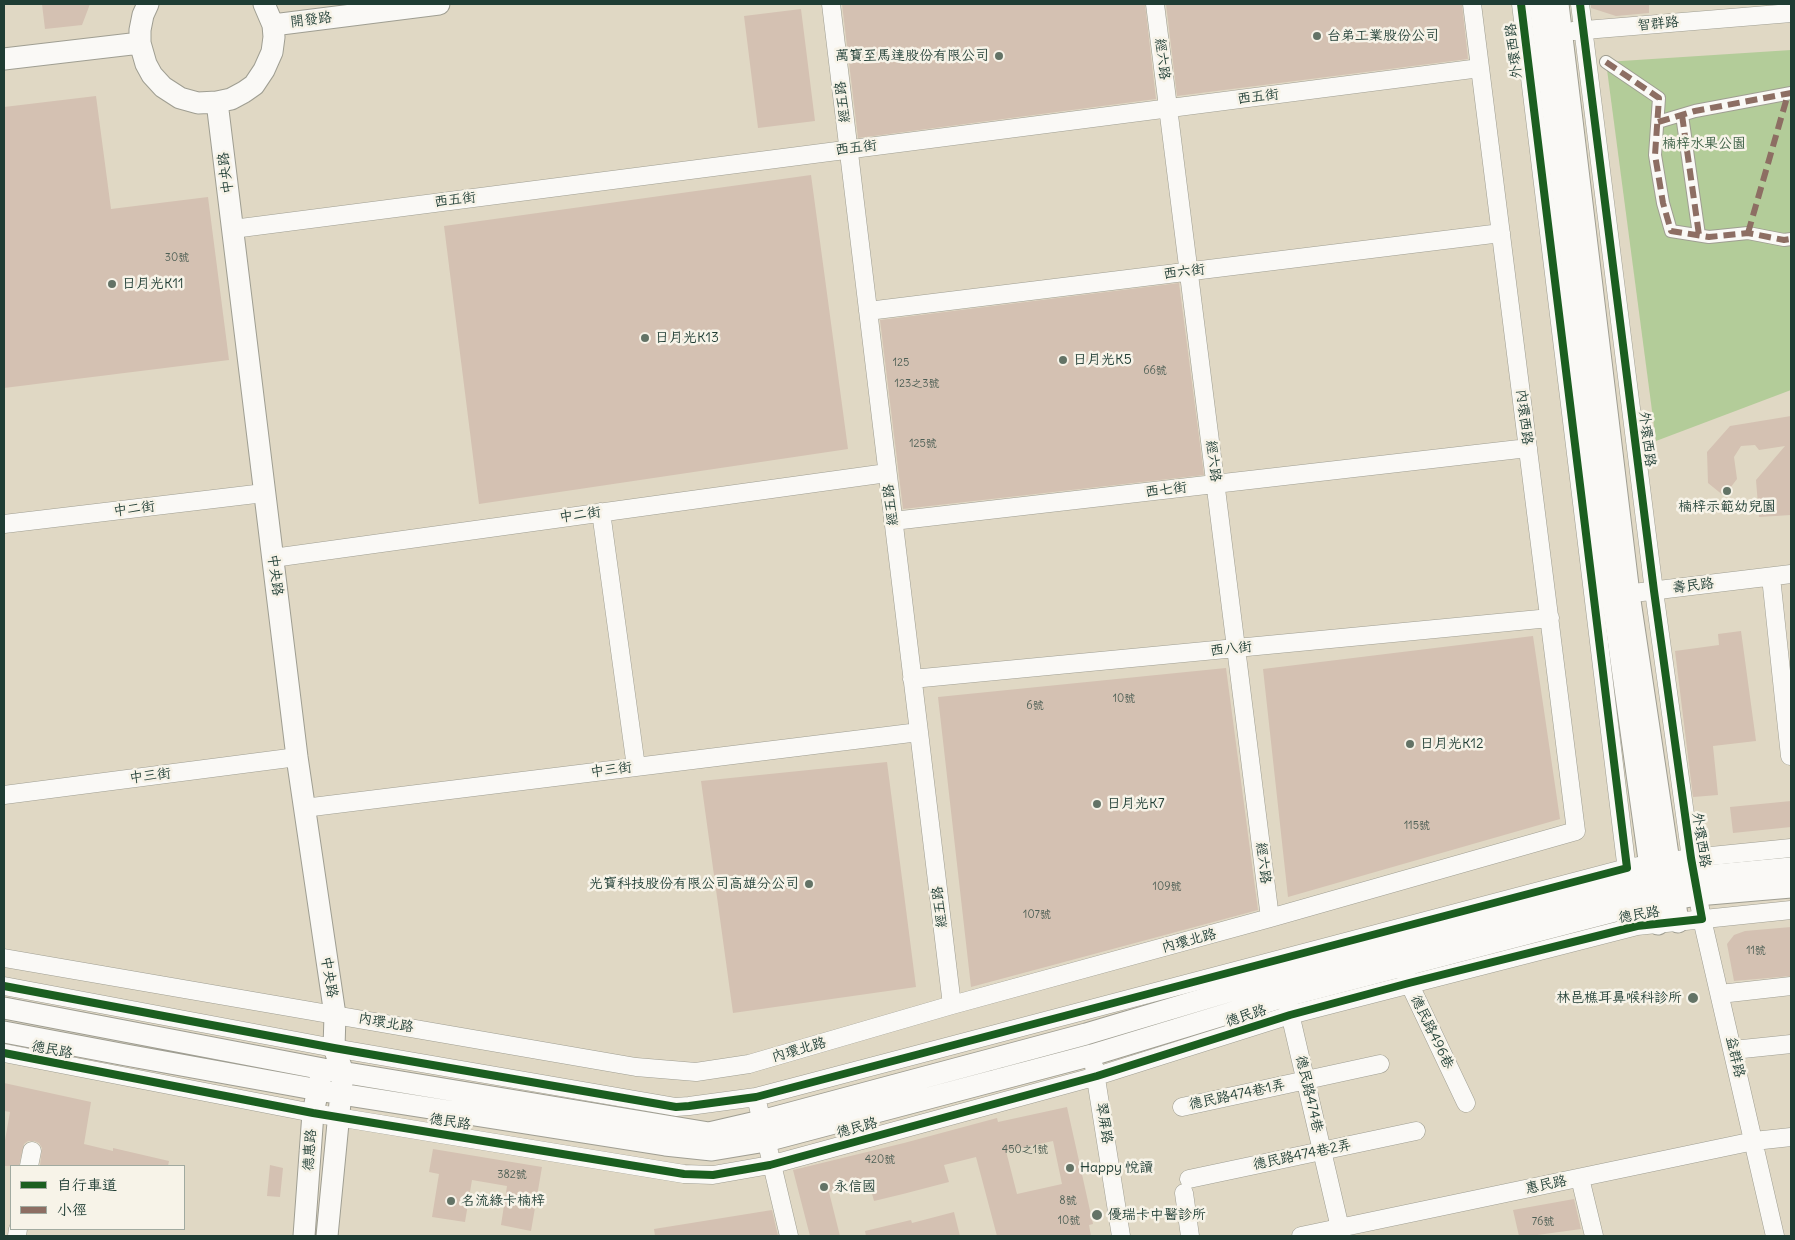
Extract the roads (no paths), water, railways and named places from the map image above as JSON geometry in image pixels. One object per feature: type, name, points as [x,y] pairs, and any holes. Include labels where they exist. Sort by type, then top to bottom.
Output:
[{"type":"street","points":[[148,4],[142,22],[140,43],[146,64],[152,75],[163,87],[180,98],[198,103],[231,99],[254,84],[264,70],[272,52],[273,25],[264,4]]},
{"type":"street","name":"開發路","points":[[273,25],[439,4]]},
{"type":"street","name":"經五路","points":[[831,4],[952,1005]]},
{"type":"street","name":"經六路","points":[[1155,4],[1270,918]]},
{"type":"street","name":"內環西路","points":[[1472,4],[1576,831]]},
{"type":"street","name":"外環西路","points":[[1521,4],[1543,35]]},
{"type":"street","name":"外環西路","points":[[1540,4],[1612,596],[1653,894]]},
{"type":"street","name":"外環西路","points":[[1543,35],[1558,4]]},
{"type":"street","name":"外環西路","points":[[1580,4],[1654,591],[1694,877]]},
{"type":"street","name":"智群路","points":[[1543,35],[1791,12]]},
{"type":"street","points":[[4,59],[140,43]]},
{"type":"street","points":[[1606,62],[1659,98],[1655,155],[1663,203],[1671,231],[1709,237],[1748,233],[1784,240],[1791,238]]},
{"type":"street","name":"西五街","points":[[233,228],[1480,68]]},
{"type":"street","points":[[1658,122],[1682,115],[1791,93]]},
{"type":"street","name":"中央路","points":[[218,102],[297,757],[335,1015],[334,1048]]},
{"type":"street","points":[[1682,115],[1699,235]]},
{"type":"street","name":"西六街","points":[[868,311],[1501,233]]},
{"type":"street","name":"西七街","points":[[893,521],[1528,448]]},
{"type":"street","name":"中二街","points":[[273,558],[887,473]]},
{"type":"street","name":"中二街","points":[[4,524],[264,493]]},
{"type":"street","points":[[601,512],[636,766]]},
{"type":"street","name":"壽民路","points":[[1612,596],[1791,574]]},
{"type":"street","points":[[1770,576],[1790,756]]},
{"type":"street","name":"西八街","points":[[912,679],[1550,618]]},
{"type":"street","name":"中三街","points":[[304,808],[919,732]]},
{"type":"street","name":"中三街","points":[[4,795],[297,757]]},
{"type":"street","name":"內環北路","points":[[4,958],[636,1067],[696,1072],[749,1064],[952,1005],[1270,918],[1576,831]]},
{"type":"street","name":"德民路","points":[[4,1032],[126,1056],[328,1076],[709,1133],[761,1121],[1086,1034],[1283,987],[1400,956],[1653,894],[1694,877],[1791,848]]},
{"type":"street","name":"德民路","points":[[341,1094],[665,1145],[712,1150],[766,1141],[1092,1055],[1283,987],[1400,956],[1653,894],[1694,877],[1791,868]]},
{"type":"street","name":"德民路","points":[[1694,877],[1791,887]]},
{"type":"street","name":"益群路","points":[[1694,877],[1702,920],[1775,1236]]},
{"type":"street","name":"德民路","points":[[1653,894],[1702,920],[1791,910]]},
{"type":"street","name":"德民路496巷","points":[[1400,956],[1466,1103]]},
{"type":"street","name":"德民路","points":[[4,986],[334,1048],[676,1107],[756,1097],[1083,1011],[1283,987]]},
{"type":"street","points":[[1720,994],[1791,986]]},
{"type":"street","name":"德民路","points":[[4,1053],[313,1113],[684,1174],[713,1175],[770,1165],[1097,1076],[1283,987]]},
{"type":"street","name":"德民路474巷","points":[[1283,987],[1340,1228]]},
{"type":"street","name":"德民路","points":[[4,1008],[328,1076]]},
{"type":"street","name":"翠屏路","points":[[1083,1011],[1086,1034],[1097,1076],[1121,1236]]},
{"type":"street","points":[[1733,1050],[1791,1044]]},
{"type":"street","name":"德惠路","points":[[304,1236],[313,1113],[328,1076],[334,1048]]},
{"type":"street","name":"德民路474巷1弄","points":[[1182,1108],[1380,1064]]},
{"type":"street","name":"德惠路","points":[[327,1236],[341,1094],[328,1076]]},
{"type":"street","points":[[756,1097],[770,1165],[789,1236]]},
{"type":"street","name":"德民路474巷2弄","points":[[1190,1236],[1187,1186],[1322,1150],[1416,1131]]},
{"type":"street","name":"惠民路","points":[[1301,1236],[1754,1141],[1791,1137]]},
{"type":"street","points":[[1580,1178],[1594,1236]]},
{"type":"place","name":"台弟工業股份公司","points":[[1317,36]]},
{"type":"place","name":"萬寶至馬達股份有限公司","points":[[999,56]]},
{"type":"place","name":"日月光K11","points":[[112,284]]},
{"type":"place","name":"日月光K13","points":[[645,338]]},
{"type":"place","name":"日月光K5","points":[[1063,360]]},
{"type":"place","name":"楠梓示範幼兒園","points":[[1727,491]]},
{"type":"place","name":"日月光K12","points":[[1410,744]]},
{"type":"place","name":"日月光K7","points":[[1097,804]]},
{"type":"place","name":"光寶科技股份有限公司高雄分公司","points":[[809,884]]},
{"type":"place","name":"林邑樵耳鼻喉科診所","points":[[1693,998]]},
{"type":"place","name":"Happy 悅讀","points":[[1070,1168]]},
{"type":"place","name":"永信國","points":[[824,1187]]},
{"type":"place","name":"名流綠卡楠梓","points":[[451,1201]]},
{"type":"place","name":"優瑞卡中醫診所","points":[[1097,1215]]},
{"type":"park label","name":"楠梓水果公園","points":[[1704,144]]}]
